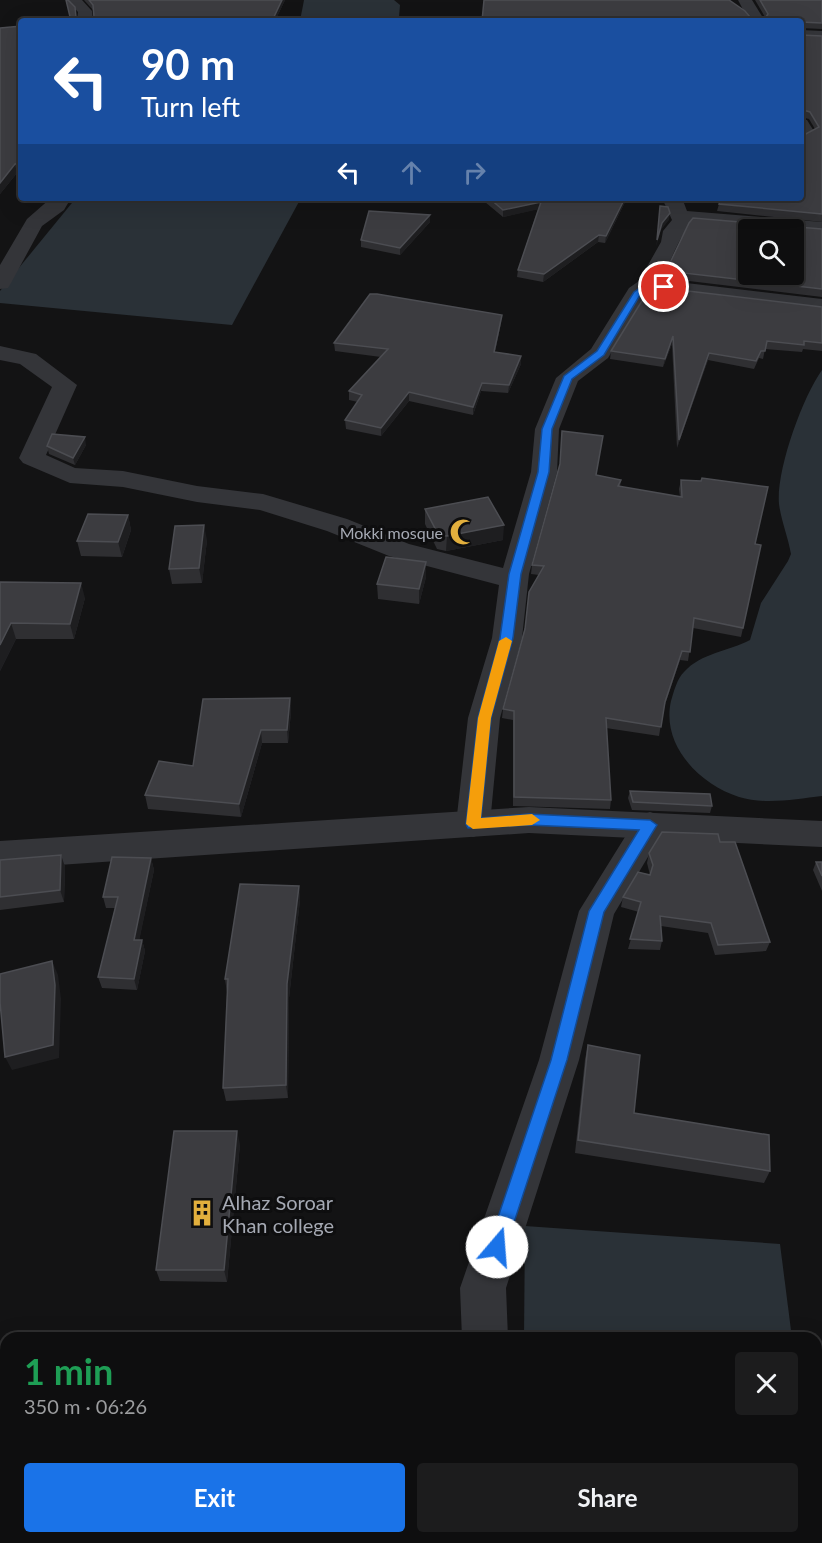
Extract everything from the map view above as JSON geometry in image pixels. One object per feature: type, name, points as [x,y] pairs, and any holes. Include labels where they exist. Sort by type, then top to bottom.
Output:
[{"type":"street","points":[[74,0],[85,11],[85,18]]},
{"type":"street","points":[[745,0],[755,18]]},
{"type":"street","points":[[804,35],[822,36]]},
{"type":"street","points":[[0,283],[34,224],[57,206],[60,201]]},
{"type":"street","points":[[676,207],[822,228]]},
{"type":"street","points":[[473,824],[484,718],[507,638],[514,580],[544,472],[547,429],[568,378],[600,353],[637,293],[648,285],[671,242],[673,231],[682,221],[676,207]]},
{"type":"street","points":[[648,285],[822,306]]},
{"type":"street","points":[[0,353],[28,359],[65,386],[32,458],[70,475],[123,479],[197,494],[263,502],[337,525],[399,550],[514,580]]},
{"type":"street","points":[[0,855],[529,820],[822,834]]},
{"type":"street","points":[[485,1332],[483,1288],[559,1060],[597,911],[650,825]]},
{"type":"shaded area","points":[[304,0],[394,0],[400,5],[398,18],[301,18]]},
{"type":"shaded area","points":[[74,201],[299,201],[232,325],[0,303],[0,291]]},
{"type":"shaded area","points":[[822,370],[822,796],[759,801],[724,791],[697,773],[686,761],[672,733],[669,717],[671,701],[679,678],[691,666],[707,656],[750,640],[761,603],[788,561],[791,554],[779,504],[782,473],[799,416]]},
{"type":"shaded area","points":[[525,1226],[780,1244],[791,1332],[524,1332]]},
{"type":"building","points":[[66,0],[75,7],[76,17],[94,17],[93,5],[89,0],[282,0],[273,18],[70,18]]},
{"type":"building","points":[[484,0],[729,0],[750,17],[766,17],[768,14],[760,0],[822,0],[822,23],[804,22],[804,18],[482,18]]},
{"type":"building","points":[[18,26],[18,164],[15,164],[0,183],[0,28]]},
{"type":"building","points":[[804,35],[822,36],[822,214],[719,204],[720,201],[804,201],[804,135],[819,127],[810,112],[804,110]]},
{"type":"building","points":[[492,201],[624,201],[606,236],[599,235],[544,274],[518,270],[541,202],[503,210]]},
{"type":"building","points":[[660,206],[668,207],[670,213],[662,223],[657,240]]},
{"type":"building","points":[[369,211],[430,215],[400,248],[361,240]]},
{"type":"building","points":[[693,218],[738,222],[738,279],[666,271]]},
{"type":"building","points":[[804,227],[822,229],[822,289],[787,285],[804,285]]},
{"type":"building","points":[[654,287],[822,307],[822,343],[804,341],[804,345],[767,341],[765,351],[761,351],[756,361],[709,353],[679,440],[673,336],[665,359],[611,351],[648,291]]},
{"type":"building","points":[[370,294],[502,315],[494,352],[521,356],[509,385],[482,383],[473,407],[409,392],[381,428],[345,420],[362,395],[349,391],[388,349],[334,343]]},
{"type":"building","points":[[562,431],[603,436],[596,475],[621,480],[618,486],[682,497],[681,480],[701,481],[702,478],[768,487],[755,544],[761,545],[743,628],[694,618],[690,652],[682,651],[665,702],[661,727],[606,718],[611,800],[514,797],[514,711],[503,709],[525,629],[529,592],[544,566],[532,565],[560,464]]},
{"type":"building","points":[[52,434],[85,437],[73,458],[47,446]]},
{"type":"building","points":[[488,497],[504,525],[447,536],[438,534],[425,509]]},
{"type":"building","points":[[88,514],[128,515],[118,542],[77,541]]},
{"type":"building","points":[[204,525],[199,568],[169,569],[175,526]]},
{"type":"building","points":[[386,557],[426,562],[419,589],[377,584]]},
{"type":"building","points":[[0,582],[81,583],[70,624],[11,623],[0,645]]},
{"type":"building","points":[[290,698],[287,730],[261,730],[239,804],[145,795],[159,761],[193,766],[203,699]]},
{"type":"building","points":[[630,791],[710,794],[712,806],[633,802]]},
{"type":"building","points":[[662,832],[718,834],[720,842],[735,842],[770,942],[718,945],[711,923],[660,916],[662,941],[630,939],[641,902],[623,897],[638,872],[650,875],[653,865],[649,853]]},
{"type":"building","points":[[61,855],[60,890],[0,897],[0,860]]},
{"type":"building","points":[[112,857],[151,858],[134,940],[142,940],[134,979],[98,977],[118,897],[103,897]]},
{"type":"building","points":[[816,862],[822,862],[822,876]]},
{"type":"building","points":[[240,884],[299,886],[287,984],[286,1085],[223,1088],[228,979],[225,979]]},
{"type":"building","points":[[52,961],[55,985],[53,1045],[5,1057],[0,974]]},
{"type":"building","points":[[588,1045],[640,1055],[634,1113],[769,1135],[770,1171],[578,1140]]},
{"type":"building","name":"Alhaz Soroar Khan college","points":[[174,1131],[237,1131],[224,1270],[156,1270]]},
{"type":"slow traffic","points":[[506,641],[484,718],[473,824],[532,820]]},
{"type":"place","name":"Mokki mosque","points":[[463,532]]},
{"type":"place","name":"Alhaz Soroar Khan college","points":[[202,1213]]},
{"type":"route","points":[[497,1247],[559,1060],[597,911],[650,825],[529,820],[473,824],[484,718],[507,638],[515,574],[544,472],[547,429],[568,378],[600,353],[616,323],[637,293],[648,285],[664,287]]}]
